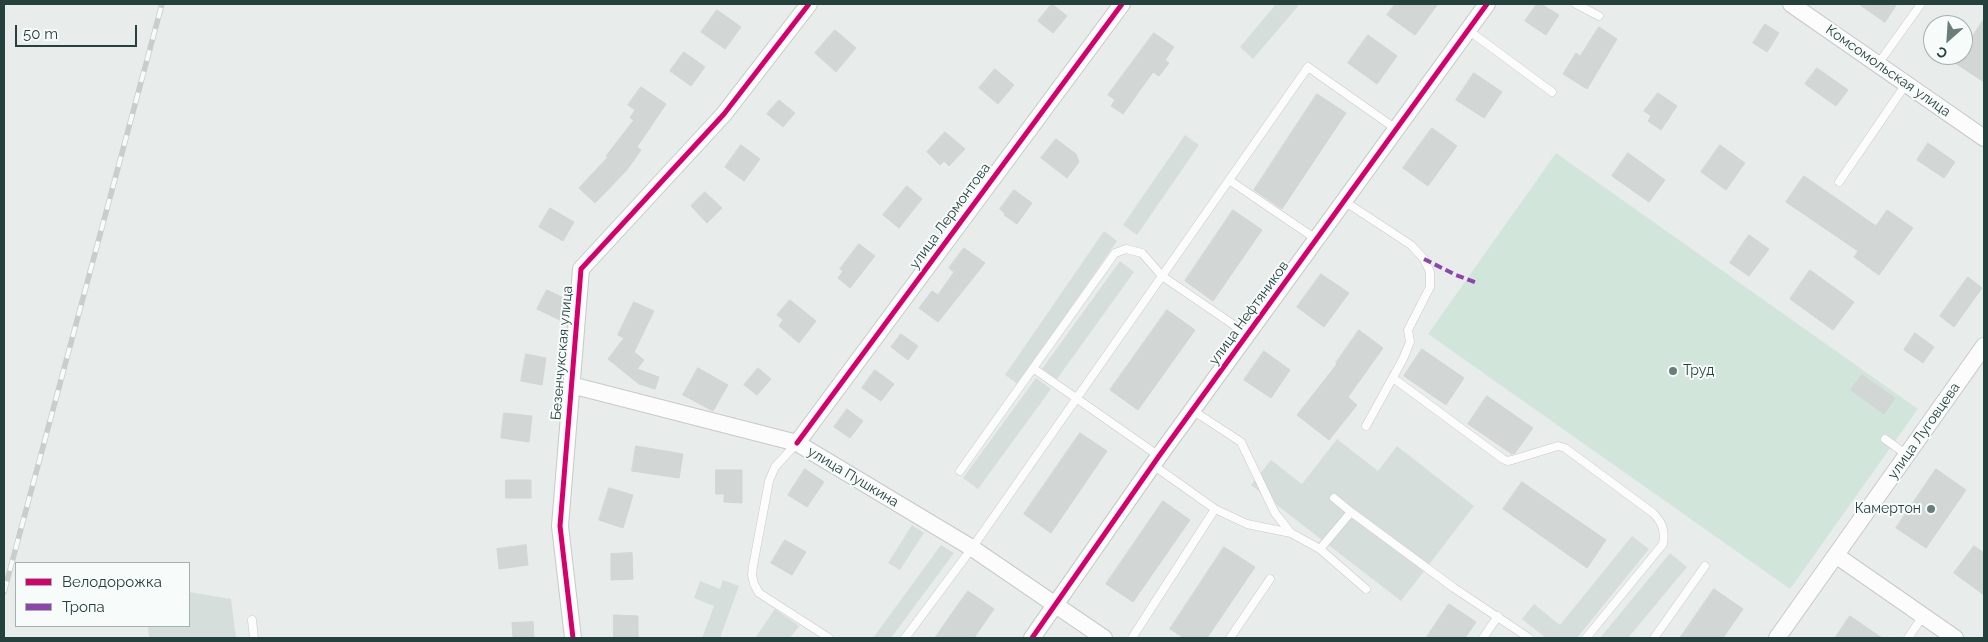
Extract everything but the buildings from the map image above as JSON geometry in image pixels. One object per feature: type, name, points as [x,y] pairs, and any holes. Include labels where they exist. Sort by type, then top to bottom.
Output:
[{"type":"street","name":"Безенчукская улица","points":[[572,638],[560,526],[581,269],[724,114],[809,4]]},
{"type":"street","name":"улица Лермонтова","points":[[797,443],[1122,4]]},
{"type":"street","name":"улица Нефтяников","points":[[1032,638],[1156,460],[1487,4]]},
{"type":"street","name":"Комсомольская улица","points":[[1791,4],[1984,138]]},
{"type":"street","name":"улица Луговцева","points":[[1777,638],[1837,556],[1984,346]]},
{"type":"street","name":"улица Пушкина","points":[[571,386],[797,443],[972,548],[1104,638]]},
{"type":"street","points":[[1837,556],[1955,638]]},
{"type":"lane","points":[[1576,4],[1599,16]]},
{"type":"lane","points":[[1878,64],[1921,4]]},
{"type":"lane","points":[[1468,30],[1552,92]]},
{"type":"lane","points":[[905,638],[972,548],[1308,67],[1396,129]]},
{"type":"lane","points":[[1840,182],[1906,84]]},
{"type":"lane","points":[[1229,180],[1316,239]]},
{"type":"lane","points":[[1344,200],[1411,245],[1424,259],[1430,272],[1430,286],[1408,330],[1410,342],[1403,359],[1366,426]]},
{"type":"lane","points":[[960,471],[1115,253],[1126,249],[1142,253],[1162,276],[1247,334]]},
{"type":"lane","points":[[1033,368],[1076,398],[1215,509],[1246,524],[1291,533],[1320,549],[1366,589]]},
{"type":"lane","points":[[1393,378],[1507,461],[1558,446],[1565,448],[1653,513],[1660,521],[1665,535],[1663,544],[1586,638]]},
{"type":"lane","points":[[1192,410],[1241,442],[1275,513],[1291,533]]},
{"type":"lane","points":[[1885,439],[1907,455]]},
{"type":"lane","points":[[797,443],[775,467],[769,481],[752,575],[759,593],[829,638]]},
{"type":"lane","points":[[1334,498],[1454,588],[1529,638]]},
{"type":"lane","points":[[1132,638],[1215,509]]},
{"type":"lane","points":[[1320,549],[1351,512]]},
{"type":"lane","points":[[1654,638],[1705,566]]},
{"type":"lane","points":[[1230,638],[1270,579]]},
{"type":"lane","points":[[1483,638],[1498,616]]},
{"type":"lane","points":[[1908,638],[1923,616]]},
{"type":"lane","points":[[252,620],[254,638]]},
{"type":"shaded area","points":[[1276,4],[1300,4],[1253,59],[1240,47]]},
{"type":"shaded area","points":[[1185,135],[1199,145],[1137,235],[1123,225]]},
{"type":"shaded area","points":[[1104,231],[1117,241],[1018,384],[1005,375]]},
{"type":"shaded area","points":[[1120,261],[1134,272],[1057,379],[1042,369]]},
{"type":"shaded area","points":[[1036,378],[1051,389],[978,489],[963,478]]},
{"type":"shaded area","points":[[1337,439],[1378,471],[1397,446],[1474,506],[1401,601],[1251,485],[1271,460],[1302,484]]},
{"type":"shaded area","points":[[912,525],[924,533],[900,570],[888,563]]},
{"type":"shaded area","points":[[1632,536],[1649,549],[1577,638],[1546,638],[1522,619],[1534,604],[1560,625]]},
{"type":"shaded area","points":[[941,545],[954,553],[891,638],[873,638]]},
{"type":"shaded area","points":[[1670,553],[1687,567],[1628,638],[1600,638]]},
{"type":"shaded area","points":[[723,580],[739,586],[720,638],[702,638],[714,606],[694,598],[700,581],[720,589]]},
{"type":"shaded area","points":[[190,592],[231,599],[236,638],[149,638],[148,627],[190,627]]},
{"type":"shaded area","points":[[775,609],[799,626],[790,638],[755,638]]},
{"type":"green space","name":"Труд","points":[[1556,153],[1918,409],[1790,589],[1428,334]]},
{"type":"railway","points":[[4,592],[162,4]]},
{"type":"marked path","points":[[1424,259],[1477,283]]},
{"type":"cycle path","points":[[573,638],[560,526],[581,269],[724,114],[809,4]]},
{"type":"cycle path","points":[[797,443],[1122,4]]},
{"type":"cycle path","points":[[1032,638],[1159,456],[1487,4]]},
{"type":"place","name":"Труд","points":[[1673,371]]},
{"type":"place","name":"Камертон","points":[[1931,509]]}]
